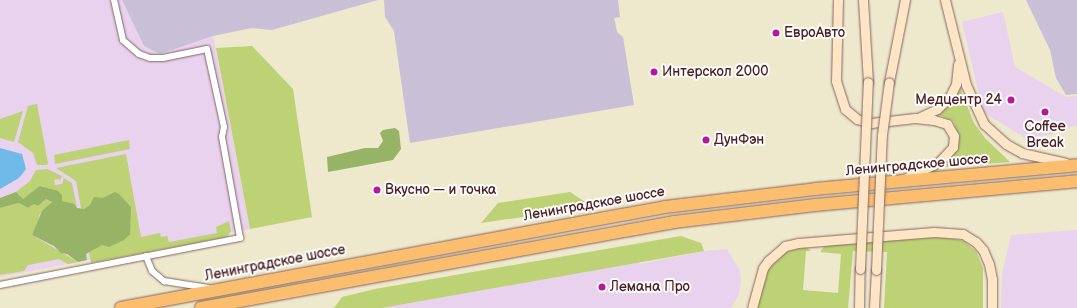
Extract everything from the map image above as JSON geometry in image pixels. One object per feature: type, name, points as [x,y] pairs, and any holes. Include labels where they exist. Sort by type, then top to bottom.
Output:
[{"type":"highway","name":"Ленинградское шоссе","points":[[121,308],[630,212],[734,198],[1077,165]]},
{"type":"highway","points":[[201,308],[674,222],[815,205],[1077,181]]},
{"type":"street","points":[[0,285],[240,238],[222,137],[224,127],[207,49],[163,58],[150,58],[139,54],[123,40],[114,0]]},
{"type":"street","points":[[838,0],[836,81],[845,109],[857,119],[871,123],[915,118],[934,120],[947,124],[954,136],[953,147],[939,162],[895,182]]},
{"type":"street","points":[[859,308],[868,82],[864,0]]},
{"type":"street","points":[[874,308],[882,135],[889,82],[905,0]]},
{"type":"street","points":[[945,0],[966,86],[976,112],[993,135],[1022,153],[1077,165]]},
{"type":"street","points":[[915,118],[937,109],[949,98],[956,84],[958,54]]},
{"type":"street","points":[[752,308],[763,268],[768,260],[785,246],[798,242],[934,232],[963,234],[976,242],[983,250],[989,264],[992,279],[992,308]]},
{"type":"street","points":[[146,256],[152,271],[164,281],[219,289]]},
{"type":"shaded area","points":[[0,0],[122,0],[144,46],[160,54],[213,36],[250,229],[0,277]]},
{"type":"shaded area","points":[[122,0],[378,0],[272,30],[252,28],[213,36],[160,54],[144,46]]},
{"type":"shaded area","points":[[384,0],[618,0],[620,17],[614,18],[617,32],[623,37],[634,105],[410,143],[394,31],[385,17]]},
{"type":"shaded area","points":[[1026,0],[1077,0],[1077,94],[1066,95],[1056,78],[1050,50]]},
{"type":"shaded area","points":[[1003,12],[1015,67],[1066,97],[1077,96],[1077,126],[1059,128],[1054,134],[1025,138],[983,112],[962,22]]},
{"type":"shaded area","points":[[1077,230],[1077,308],[1001,308],[1002,275],[1011,235]]},
{"type":"shaded area","points":[[727,249],[740,271],[741,281],[739,295],[731,308],[382,308],[637,261],[640,264],[704,251]]},
{"type":"green space","points":[[252,46],[293,89],[312,217],[250,229],[216,48]]},
{"type":"green space","points":[[960,88],[974,123],[985,138],[1010,162],[945,167],[956,149],[958,134],[953,121],[937,114],[950,103]]},
{"type":"green space","points":[[37,104],[48,163],[47,165],[37,165],[33,153],[18,142],[28,106]]},
{"type":"green space","points":[[23,111],[14,142],[0,138],[0,119]]},
{"type":"green space","points":[[395,128],[399,131],[401,149],[393,160],[328,172],[327,157],[365,148],[378,148],[383,141],[380,133],[383,130]]},
{"type":"green space","points":[[129,140],[130,149],[55,164],[54,155]]},
{"type":"green space","points":[[126,154],[141,237],[160,233],[161,237],[167,236],[169,242],[217,233],[216,227],[229,221],[231,231],[227,237],[91,263],[76,181],[56,168]]},
{"type":"green space","points":[[47,169],[62,176],[60,181],[59,179],[54,180],[55,185],[62,184],[64,178],[72,183],[77,208],[62,201],[42,186],[23,199],[19,198],[16,192],[30,181],[36,170]]},
{"type":"green space","points":[[40,186],[58,191],[62,195],[62,201],[74,204],[77,208],[84,209],[90,205],[94,197],[103,198],[115,192],[119,194],[131,207],[130,234],[124,240],[109,247],[102,245],[86,254],[87,260],[78,262],[67,254],[61,253],[54,246],[32,235],[42,211],[52,202],[46,199],[38,206],[34,204],[28,208],[19,203],[0,208],[0,198],[16,192],[23,199]]},
{"type":"green space","points":[[570,192],[593,207],[481,223],[498,203]]},
{"type":"green space","points":[[46,199],[52,202],[39,215],[38,224],[32,235],[78,262],[68,264],[59,259],[28,265],[24,271],[0,275],[0,208],[19,203],[28,208],[34,204],[38,206]]},
{"type":"green space","points":[[681,236],[701,243],[704,251],[382,308],[334,308],[342,297],[375,289]]},
{"type":"green space","points":[[944,237],[964,241],[976,251],[983,268],[983,308],[884,308],[887,252],[853,251],[848,308],[758,308],[765,273],[784,253],[805,246],[811,251],[806,251],[803,290],[838,293],[841,254],[820,252],[825,245]]},
{"type":"water","points":[[0,148],[22,154],[26,169],[19,178],[0,189]]},
{"type":"place","name":"ЕвроАвто","points":[[776,33]]},
{"type":"place","name":"Интерскол 2000","points":[[654,72]]},
{"type":"place","name":"Медцентр 24","points":[[1011,100]]},
{"type":"place","name":"Coffee Break","points":[[1045,112]]},
{"type":"place","name":"ДунФэн","points":[[706,140]]},
{"type":"place","name":"Вкусно — и точка","points":[[377,190]]},
{"type":"place","name":"Лемана Про","points":[[602,287]]}]
